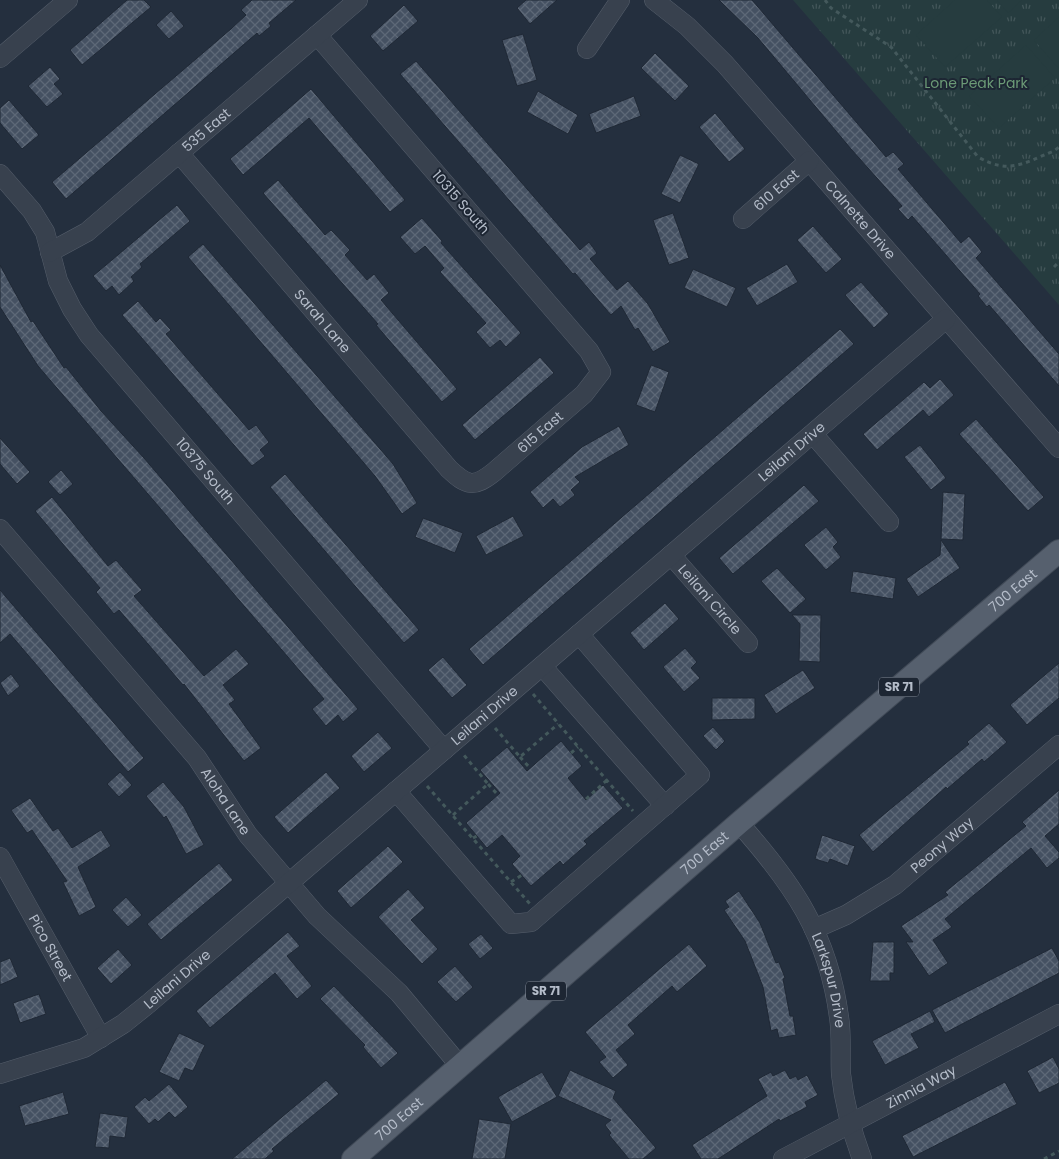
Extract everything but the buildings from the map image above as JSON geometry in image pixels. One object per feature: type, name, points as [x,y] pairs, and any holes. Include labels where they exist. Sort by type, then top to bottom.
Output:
[{"type":"main road","name":"700 East","points":[[353,1159],[740,823],[1059,551]]},
{"type":"street","points":[[0,58],[68,0]]},
{"type":"street","name":"535 East","points":[[50,252],[87,232],[358,0]]},
{"type":"street","points":[[588,49],[620,0]]},
{"type":"street","name":"Calnette Drive","points":[[654,0],[687,26],[725,64],[1059,448]]},
{"type":"street","name":"10315 South","points":[[317,34],[589,352],[601,372]]},
{"type":"street","name":"Sarah Lane","points":[[179,153],[449,469],[463,481],[471,484]]},
{"type":"street","name":"610 East","points":[[743,220],[809,161]]},
{"type":"street","name":"10375 South","points":[[0,174],[32,211],[45,232],[58,281],[72,309],[90,335],[453,752]]},
{"type":"street","name":"Leilani Drive","points":[[0,1074],[84,1048],[148,1004],[396,792],[453,752],[542,666],[946,319]]},
{"type":"street","name":"615 East","points":[[471,484],[487,478],[584,394],[601,372]]},
{"type":"street","points":[[812,434],[889,522]]},
{"type":"street","name":"Aloha Lane","points":[[0,528],[197,758],[248,835],[317,916],[399,993],[460,1066]]},
{"type":"street","name":"Leilani Circle","points":[[671,555],[748,643]]},
{"type":"street","points":[[396,792],[511,924],[531,922],[700,775],[579,634]]},
{"type":"street","points":[[542,666],[665,806]]},
{"type":"street","name":"Peony Way","points":[[814,929],[846,914],[895,885],[1059,745]]},
{"type":"street","name":"Larkspur Drive","points":[[740,823],[789,882],[804,906],[827,961],[839,1017],[841,1074],[850,1122],[862,1159]]},
{"type":"street","name":"Pico Street","points":[[0,857],[101,1038]]},
{"type":"street","name":"Zinnia Way","points":[[783,1159],[850,1122],[1059,1014]]},
{"type":"path","points":[[825,0],[831,8],[891,47],[978,157],[993,165],[1013,167],[1054,151],[1059,147]]},
{"type":"path","points":[[1054,266],[1059,262]]},
{"type":"path","points":[[532,694],[637,815]]},
{"type":"path","points":[[520,757],[558,724]]},
{"type":"path","points":[[494,727],[530,768]]},
{"type":"path","points":[[571,753],[578,746]]},
{"type":"path","points":[[453,752],[498,795]]},
{"type":"path","points":[[586,799],[607,780]]},
{"type":"path","points":[[426,784],[532,906]]},
{"type":"path","points":[[453,815],[488,784]]},
{"type":"path","points":[[473,838],[478,836]]},
{"type":"path","points":[[511,882],[522,875]]},
{"type":"path","points":[[1044,1159],[1059,1151]]},
{"type":"green space","name":"Lone Peak Park","points":[[793,0],[1059,0],[1059,305],[1053,298]]},
{"type":"green space","points":[[955,0],[987,0],[1002,17],[945,67],[916,35]]},
{"type":"green space","points":[[997,0],[1022,0],[1008,13]]},
{"type":"green space","points":[[1059,17],[1059,69],[1034,40]]},
{"type":"green space","points":[[1026,45],[1055,78],[999,128],[969,96]]}]
